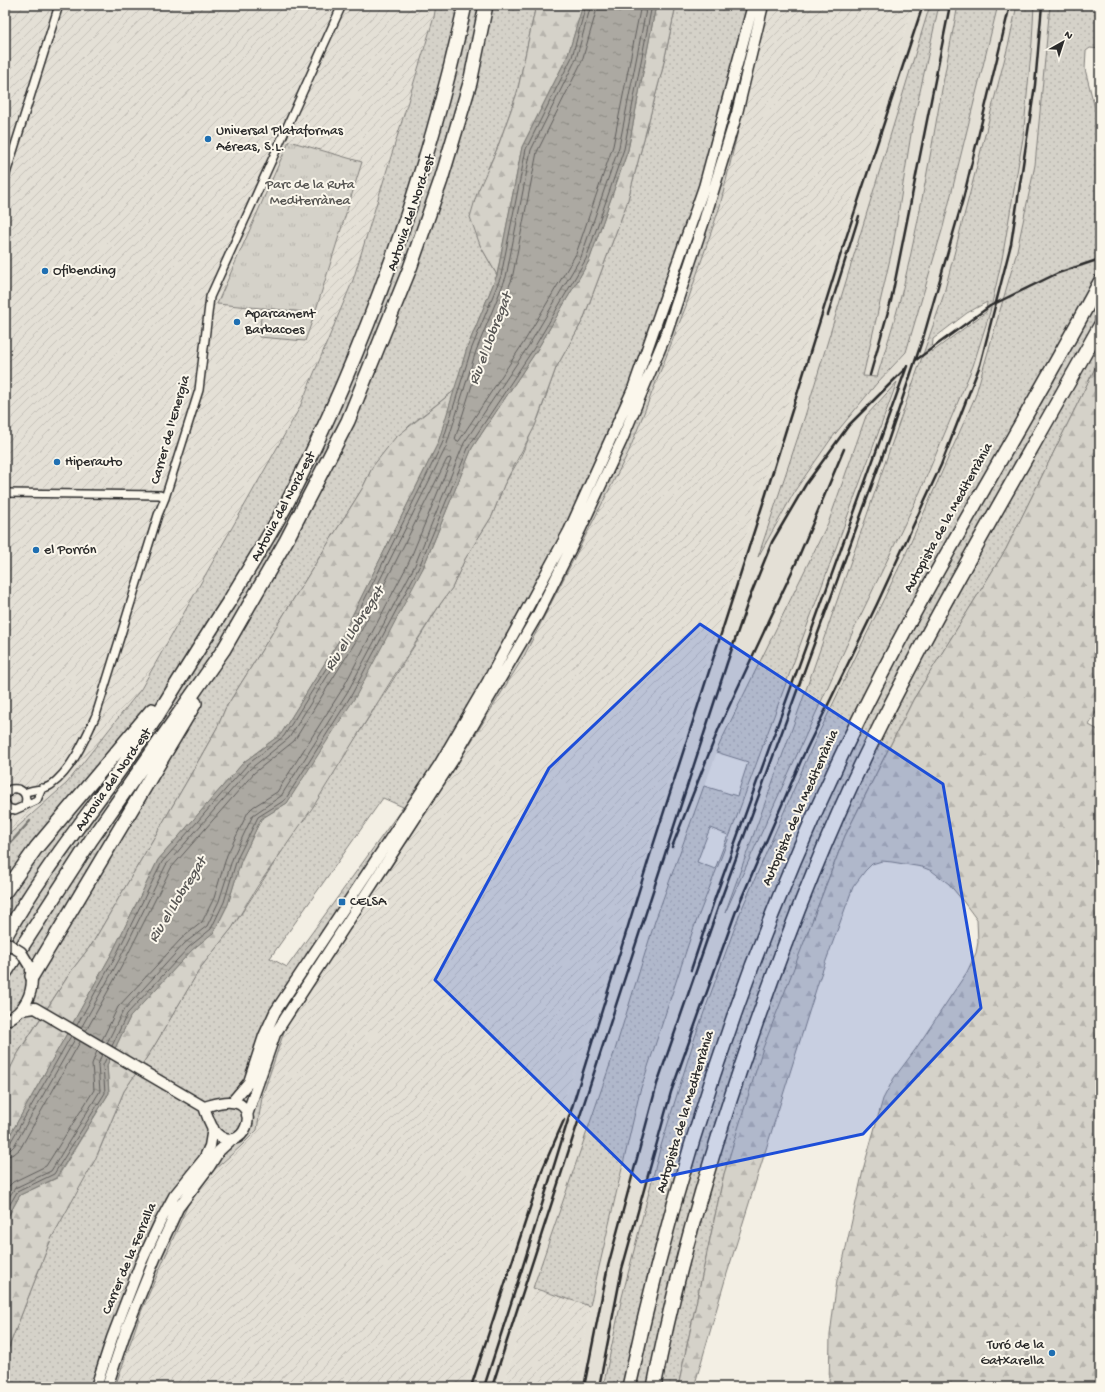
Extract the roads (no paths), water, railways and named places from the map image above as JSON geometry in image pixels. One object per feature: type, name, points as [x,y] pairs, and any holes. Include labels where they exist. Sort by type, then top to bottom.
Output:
[{"type":"highway","name":"Autovia del Nord-est","points":[[5,937],[79,826],[155,720],[286,506],[330,414],[385,279],[440,109],[465,5]]},
{"type":"highway","name":"Autovia del Nord-est","points":[[5,973],[91,840],[224,649],[286,541],[348,421],[407,276],[441,180],[470,83],[486,5]]},
{"type":"highway","name":"Autopista de la Mediterrània","points":[[629,1387],[661,1253],[690,1148],[729,1027],[789,873],[833,774],[884,669],[959,532],[1100,282]]},
{"type":"highway","points":[[654,1387],[678,1278],[720,1132],[775,967],[818,859],[872,742],[928,631],[1100,326]]},
{"type":"highway","points":[[30,970],[184,724],[224,649]]},
{"type":"highway","points":[[5,892],[36,848],[181,677]]},
{"type":"street","points":[[5,177],[59,5]]},
{"type":"street","name":"Carrer de l'Energia","points":[[24,793],[50,786],[59,778],[83,744],[96,715],[158,515],[165,498],[199,390],[210,297],[342,5]]},
{"type":"street","points":[[212,1125],[214,1111],[227,1103],[249,1082],[264,1036],[275,1012],[439,765],[488,681],[569,531],[633,389],[704,187],[738,67],[753,5]]},
{"type":"street","points":[[21,1010],[35,1008],[204,1107],[212,1125],[220,1136],[232,1139],[242,1135],[245,1131],[248,1120],[247,1115],[275,1034],[453,760],[538,614],[598,492],[621,442],[667,332],[702,229],[737,113],[763,5]]},
{"type":"street","points":[[5,493],[160,495],[165,498]]},
{"type":"street","name":"Carrer de l'Energia","points":[[5,819],[7,805],[15,810],[37,800],[42,788]]},
{"type":"street","points":[[5,796],[8,789],[19,789],[24,793],[26,799],[24,806]]},
{"type":"street","points":[[5,942],[21,952],[30,970],[30,994],[35,1008]]},
{"type":"street","points":[[5,1021],[21,1010],[30,994]]},
{"type":"street","points":[[204,1107],[227,1103],[240,1105],[247,1115]]},
{"type":"street","name":"Carrer de la Ferralla","points":[[96,1387],[115,1331],[160,1222],[174,1196],[204,1159],[210,1146],[212,1125]]},
{"type":"street","name":"Carrer de la Ferralla","points":[[107,1387],[129,1324],[156,1256],[178,1208],[209,1167],[219,1151],[232,1139]]},
{"type":"water","name":"Riu el Llobregat","points":[[583,5],[656,5],[628,150],[589,261],[537,350],[472,448],[423,568],[356,696],[287,803],[261,819],[241,861],[228,904],[214,932],[192,950],[130,1017],[107,1065],[109,1093],[56,1178],[20,1195],[5,1222],[5,1144],[111,955],[158,860],[244,762],[281,734],[343,634],[438,443],[467,348],[497,275],[522,147],[568,55]]},
{"type":"waterway","points":[[5,849],[30,821]]},
{"type":"railway","points":[[484,1387],[650,855],[766,494],[841,253],[923,5]]},
{"type":"railway","points":[[870,375],[891,301],[950,5]]},
{"type":"railway","points":[[584,1387],[608,1266],[657,1084],[720,902],[888,441],[924,335],[963,199],[1010,5]]},
{"type":"railway","points":[[599,1387],[622,1269],[671,1092],[736,911],[803,756],[877,604],[941,465],[980,365],[1011,244],[1035,85],[1042,5]]},
{"type":"railway","points":[[828,315],[859,216]]},
{"type":"railway","points":[[916,360],[990,306],[1058,273],[1100,259]]},
{"type":"railway","points":[[691,970],[715,898],[907,366]]},
{"type":"railway","points":[[492,1387],[727,663],[749,599],[772,542],[806,484],[849,425],[905,369]]},
{"type":"railway","points":[[672,847],[719,728],[796,563],[844,449]]},
{"type":"railway","points":[[471,1387],[543,1168],[564,1120]]},
{"type":"place","name":"Universal Plataformas Aéreas, S.L.","points":[[208,139]]},
{"type":"place","name":"Ofibending","points":[[45,271]]},
{"type":"place","name":"Aparcament Barbacoes","points":[[237,322]]},
{"type":"place","name":"Hiperauto","points":[[57,462]]},
{"type":"place","name":"el Porrón","points":[[36,550]]},
{"type":"place","name":"CELSA","points":[[342,902]]},
{"type":"place","name":"Turó de la Gatxarella","points":[[1052,1353]]},
{"type":"park label","name":"Parc de la Ruta Mediterrànea","points":[[310,194]]}]
